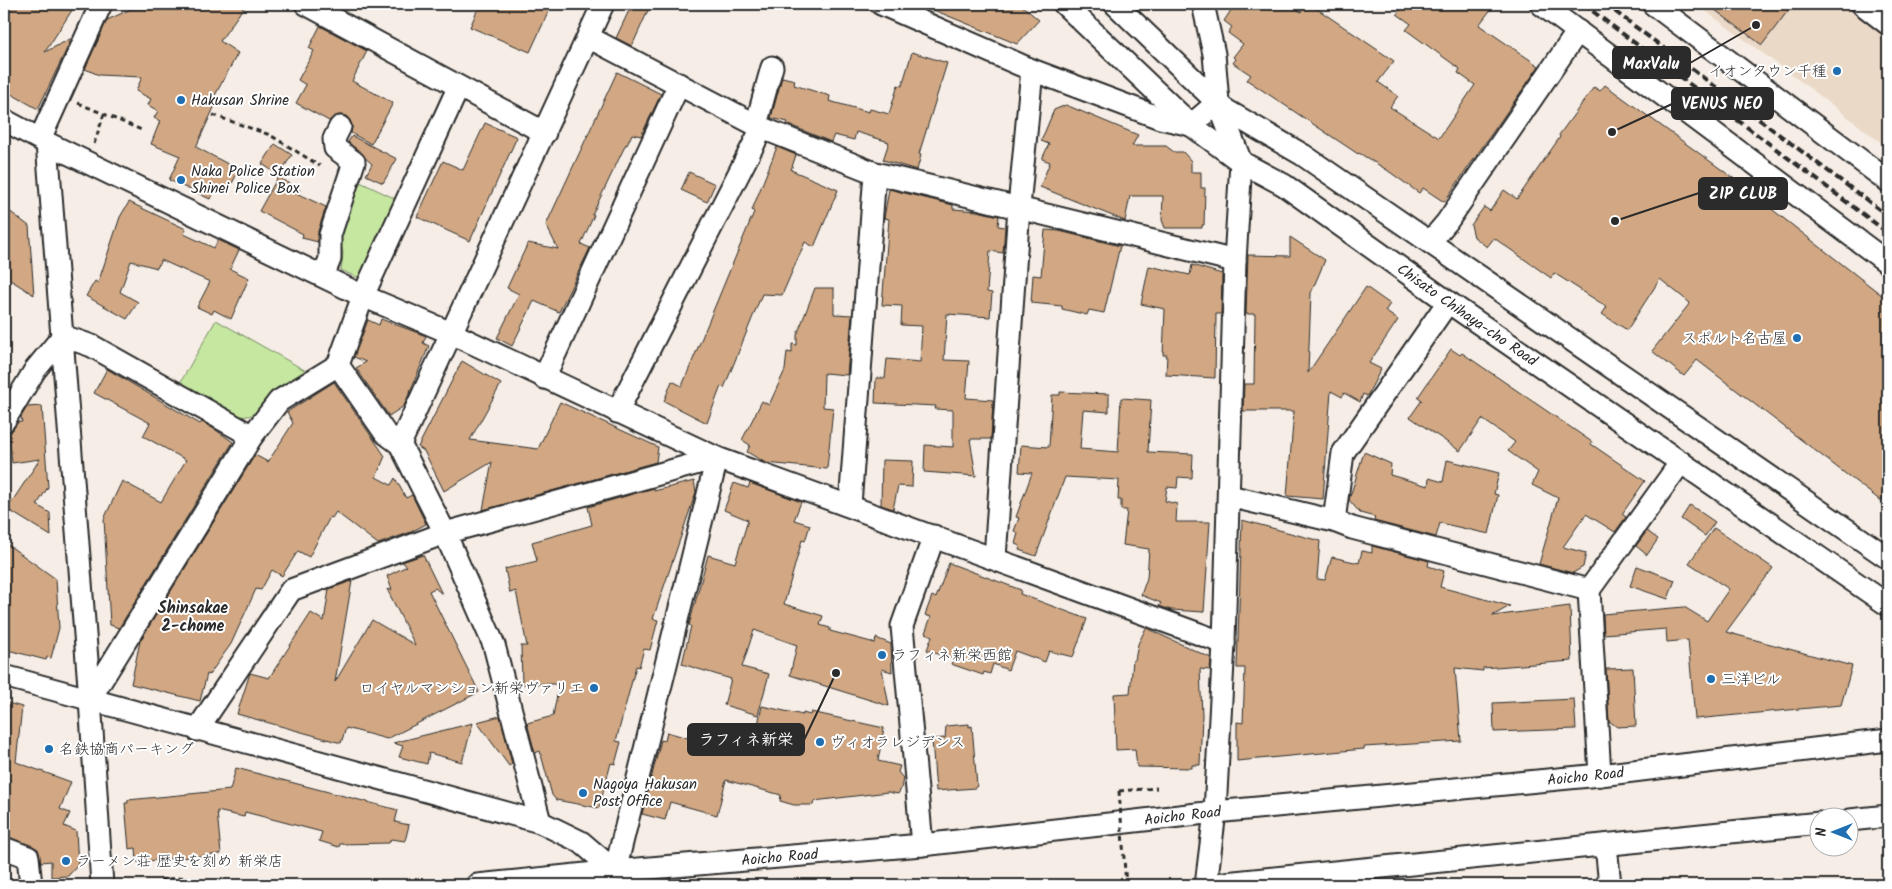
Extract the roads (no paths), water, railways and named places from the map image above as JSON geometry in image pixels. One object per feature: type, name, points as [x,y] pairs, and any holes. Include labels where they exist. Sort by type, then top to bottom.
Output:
[{"type":"street","points":[[101,4],[44,141],[63,336],[102,885]]},
{"type":"street","points":[[306,4],[458,88],[545,133]]},
{"type":"street","points":[[400,444],[603,4]]},
{"type":"street","points":[[881,4],[1032,70],[1160,118],[1191,125],[1218,102]]},
{"type":"street","name":"Chisato Chihaya-cho Road","points":[[1064,4],[1191,125],[1242,162],[1284,186],[1448,302],[1888,605]]},
{"type":"street","points":[[1115,4],[1224,108],[1303,155],[1888,558]]},
{"type":"street","points":[[1203,4],[1214,54],[1218,102],[1242,162],[1235,261],[1224,643],[1215,812],[1206,885],[1810,824]]},
{"type":"street","points":[[1541,4],[1888,263]]},
{"type":"street","points":[[1653,4],[1888,181]]},
{"type":"street","points":[[1862,4],[1888,24]]},
{"type":"street","points":[[1430,242],[1447,222],[1578,31]]},
{"type":"street","points":[[588,37],[759,126],[875,173],[1235,261]]},
{"type":"street","points":[[617,412],[759,126],[772,67]]},
{"type":"street","points":[[995,558],[1019,207],[1032,70]]},
{"type":"street","points":[[544,378],[679,84]]},
{"type":"street","points":[[90,699],[252,436],[279,401],[338,365],[363,296],[458,88]]},
{"type":"street","points":[[4,120],[363,296],[451,333],[717,458],[1224,643]]},
{"type":"street","points":[[323,276],[330,259],[330,235],[354,162],[335,148],[334,139],[340,127]]},
{"type":"street","points":[[850,506],[875,173]]},
{"type":"street","points":[[1334,521],[1343,453],[1448,302]]},
{"type":"street","points":[[4,421],[35,370],[63,336]]},
{"type":"street","points":[[63,336],[92,346],[252,436]]},
{"type":"street","points":[[338,365],[385,433],[400,444],[445,533],[494,645],[540,822]]},
{"type":"street","points":[[197,730],[291,590],[445,533],[717,458]]},
{"type":"street","points":[[4,676],[540,822],[581,842],[615,871],[717,458]]},
{"type":"street","points":[[1600,775],[1589,590],[1680,462]]},
{"type":"street","points":[[1229,496],[1334,521],[1352,528],[1589,590]]},
{"type":"street","points":[[922,846],[902,626],[934,536]]},
{"type":"street","name":"Aoicho Road","points":[[476,885],[615,871],[922,846],[1215,812],[1600,775],[1888,740]]},
{"type":"street","points":[[1860,819],[1888,816]]},
{"type":"street","points":[[1606,845],[1610,885]]},
{"type":"street","points":[[4,848],[28,857],[31,885]]},
{"type":"railway","points":[[1583,4],[1888,233]]},
{"type":"railway","points":[[1605,4],[1888,216]]},
{"type":"place","name":"MaxValu","points":[[1756,25]]},
{"type":"place","name":"イオンタウン千種","points":[[1837,71]]},
{"type":"place","name":"Hakusan Shrine","points":[[181,100]]},
{"type":"place","name":"VENUS NEO","points":[[1612,132]]},
{"type":"place","name":"Naka Police Station Shinei Police Box","points":[[181,180]]},
{"type":"place","name":"ZIP CLUB","points":[[1615,221]]},
{"type":"place","name":"スポルト名古屋","points":[[1797,338]]},
{"type":"place","name":"ラフィネ新栄西館","points":[[882,655]]},
{"type":"place","name":"ラフィネ新栄","points":[[836,673]]},
{"type":"place","name":"三洋ビル","points":[[1711,679]]},
{"type":"place","name":"ロイヤルマンション新栄ヴァリエ","points":[[594,688]]},
{"type":"place","name":"ヴィオラレジデンス","points":[[820,742]]},
{"type":"place","name":"名鉄協商パーキング","points":[[49,749]]},
{"type":"place","name":"Nagoya Hakusan Post Office","points":[[583,793]]},
{"type":"place","name":"ラーメン荘 歴史を刻め 新栄店","points":[[66,861]]},
{"type":"district","name":"Shinsakae 2-chome","points":[[193,616]]}]
